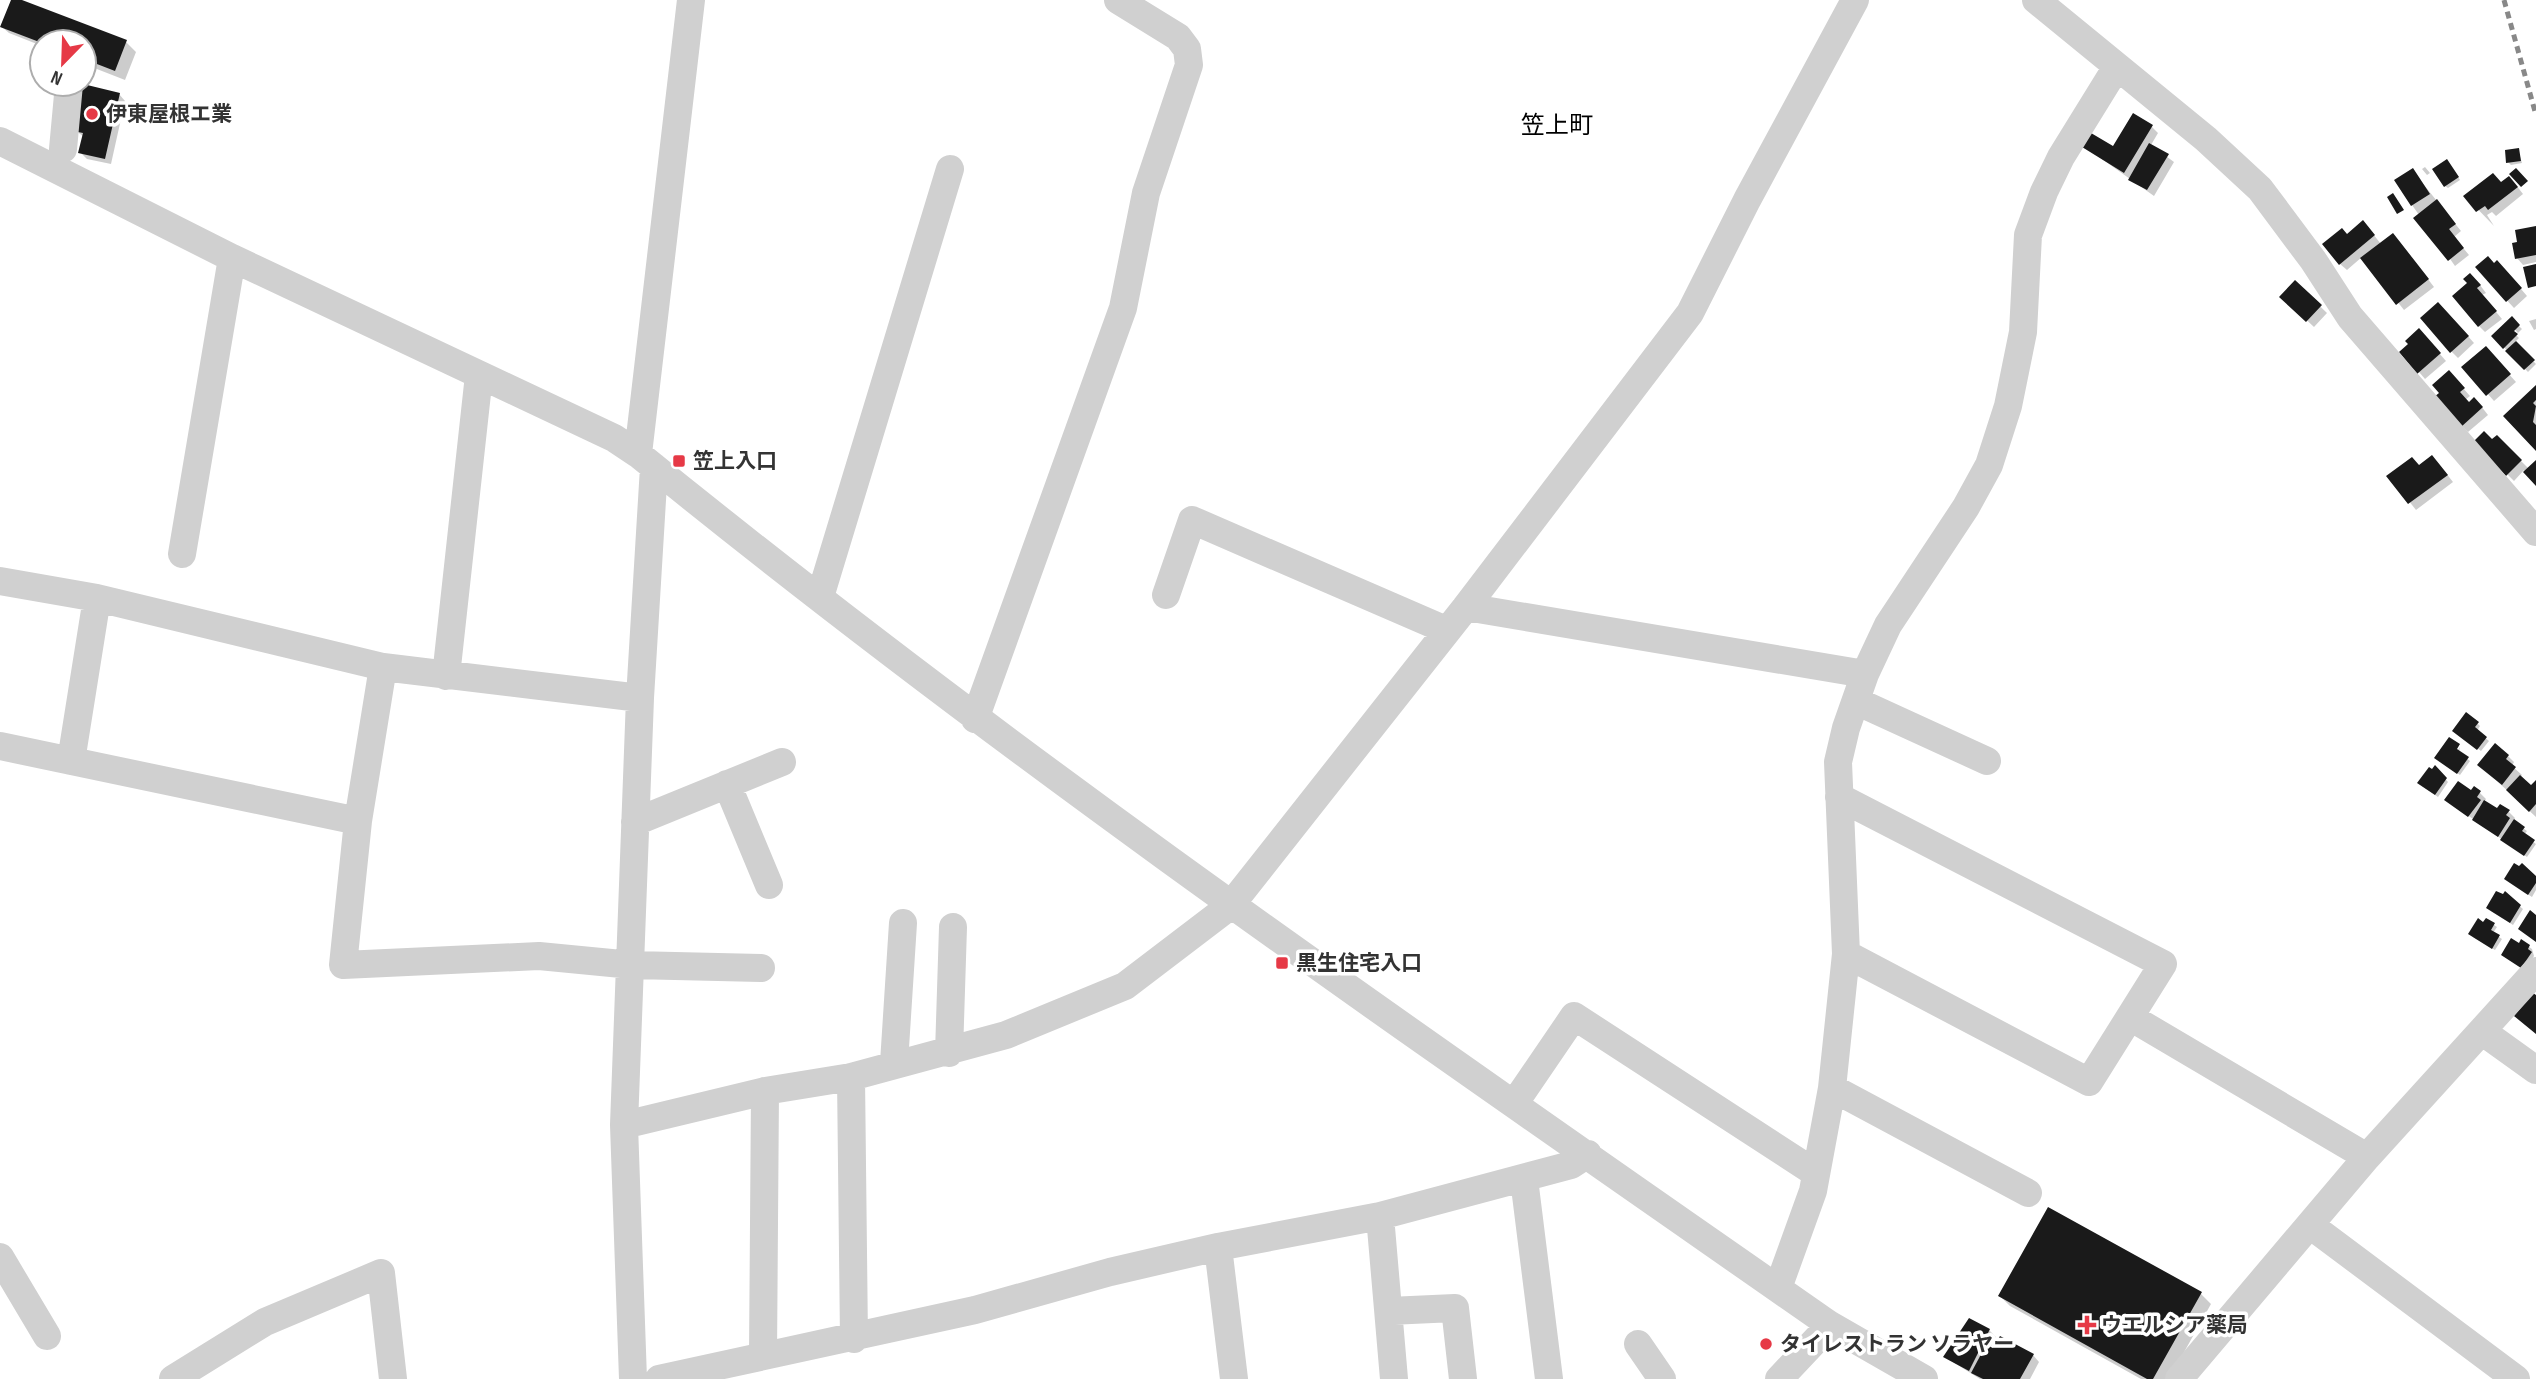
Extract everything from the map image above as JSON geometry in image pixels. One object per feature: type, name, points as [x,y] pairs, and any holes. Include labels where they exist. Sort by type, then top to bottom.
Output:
[{"type":"street","points":[[633,1379],[624,1125],[632,965],[646,460],[691,0]]},
{"type":"street","points":[[975,719],[1123,308],[1146,193],[1189,65],[1187,49],[1178,37],[1118,0]]},
{"type":"street","points":[[624,1125],[765,1091],[851,1077],[894,1063],[949,1053],[1006,1035],[1125,986],[1230,906],[1466,607],[1690,313],[1746,200],[1855,0]]},
{"type":"street","points":[[2036,0],[2206,139],[2259,189],[2313,260],[2350,317],[2455,443],[2536,532]]},
{"type":"street","points":[[1778,1289],[1813,1191],[1814,1172],[1832,1088],[1846,954],[1838,762],[1865,674],[1888,625],[1966,507],[1989,465],[2008,406],[2023,332],[2028,235],[2061,157],[2116,68]]},
{"type":"street","points":[[63,149],[68,98]]},
{"type":"street","points":[[0,141],[232,258],[614,438],[646,460],[975,719],[1230,906],[1830,1325],[1877,1369],[1924,1379]]},
{"type":"street","points":[[820,597],[950,169]]},
{"type":"street","points":[[182,554],[232,258]]},
{"type":"street","points":[[446,676],[479,376]]},
{"type":"street","points":[[1166,595],[1192,520],[1446,630]]},
{"type":"street","points":[[0,581],[97,598],[383,667],[640,698]]},
{"type":"street","points":[[71,761],[97,598]]},
{"type":"street","points":[[1466,607],[1865,674]]},
{"type":"street","points":[[383,667],[358,821],[343,965],[539,956],[632,965],[761,968]]},
{"type":"street","points":[[1856,701],[1987,761]]},
{"type":"street","points":[[0,746],[358,821]]},
{"type":"street","points":[[635,822],[782,762]]},
{"type":"street","points":[[727,784],[769,884]]},
{"type":"street","points":[[1839,797],[2163,964],[2089,1082],[1846,954]]},
{"type":"street","points":[[894,1063],[903,923]]},
{"type":"street","points":[[949,1053],[953,927]]},
{"type":"street","points":[[2179,1379],[2367,1157],[2536,971]]},
{"type":"street","points":[[1514,1104],[1574,1016],[1814,1172]]},
{"type":"street","points":[[2130,1017],[2367,1157]]},
{"type":"street","points":[[2483,1031],[2536,1070]]},
{"type":"street","points":[[851,1077],[854,1339]]},
{"type":"street","points":[[1832,1088],[2028,1193]]},
{"type":"street","points":[[765,1091],[781,1363]]},
{"type":"street","points":[[659,1379],[781,1363],[854,1339],[1218,1247],[1380,1216],[1524,1179],[1571,1166],[1588,1154]]},
{"type":"street","points":[[1524,1179],[1549,1379]]},
{"type":"street","points":[[1380,1216],[1394,1379]]},
{"type":"street","points":[[2310,1225],[2516,1379]]},
{"type":"street","points":[[1218,1247],[1234,1379]]},
{"type":"street","points":[[0,1257],[47,1336]]},
{"type":"street","points":[[173,1379],[265,1322],[381,1272],[393,1379]]},
{"type":"street","points":[[1389,1311],[1455,1308],[1462,1379]]},
{"type":"street","points":[[1779,1379],[1830,1325]]},
{"type":"street","points":[[1638,1344],[1662,1379]]},
{"type":"building","points":[[11,0],[22,0],[96,28],[28,28],[28,38],[0,27]]},
{"type":"building","points":[[98,29],[127,40],[115,71],[98,64]]},
{"type":"building","points":[[98,88],[120,93],[105,159],[78,153],[83,133],[73,131],[80,98],[98,98]]},
{"type":"building","points":[[2133,113],[2153,125],[2124,173],[2082,147],[2091,133],[2113,146]]},
{"type":"building","points":[[2149,143],[2169,154],[2147,190],[2128,180]]},
{"type":"building","points":[[2519,148],[2521,161],[2506,163],[2505,150]]},
{"type":"building","points":[[2447,159],[2459,177],[2444,187],[2432,169]]},
{"type":"building","points":[[2413,168],[2430,194],[2411,206],[2394,180]]},
{"type":"building","points":[[2516,168],[2528,181],[2521,187],[2509,174]]},
{"type":"building","points":[[2493,173],[2501,182],[2509,176],[2518,187],[2488,210],[2485,206],[2476,212],[2463,196]]},
{"type":"building","points":[[2393,193],[2404,210],[2397,214],[2387,197]]},
{"type":"building","points":[[2437,199],[2456,224],[2449,229],[2464,248],[2448,261],[2413,218]]},
{"type":"building","points":[[2363,220],[2375,235],[2339,265],[2322,244],[2342,228],[2347,234]]},
{"type":"building","points":[[2536,226],[2536,255],[2515,259],[2512,243],[2517,242],[2515,230]]},
{"type":"building","points":[[2393,233],[2429,279],[2396,305],[2360,258]]},
{"type":"building","points":[[2488,256],[2494,263],[2497,260],[2522,288],[2506,302],[2475,267]]},
{"type":"building","points":[[2536,264],[2536,286],[2528,288],[2523,267]]},
{"type":"building","points":[[2470,273],[2481,285],[2477,288],[2497,311],[2478,327],[2452,296],[2467,283],[2463,279]]},
{"type":"building","points":[[2295,280],[2322,305],[2306,322],[2279,297]]},
{"type":"building","points":[[2438,302],[2469,336],[2450,353],[2420,318]]},
{"type":"building","points":[[2512,316],[2520,325],[2514,331],[2518,334],[2503,349],[2491,336]]},
{"type":"building","points":[[2419,328],[2441,353],[2417,374],[2399,352],[2408,344],[2405,341]]},
{"type":"building","points":[[2516,341],[2535,360],[2524,370],[2505,351]]},
{"type":"building","points":[[2486,346],[2511,374],[2486,396],[2461,367]]},
{"type":"building","points":[[2449,370],[2465,388],[2460,392],[2469,402],[2474,397],[2483,407],[2461,427],[2434,397],[2439,393],[2432,385]]},
{"type":"building","points":[[2536,385],[2533,422],[2536,425],[2536,451],[2503,416]]},
{"type":"building","points":[[2484,431],[2492,439],[2497,435],[2522,460],[2506,476],[2473,442]]},
{"type":"building","points":[[2432,455],[2448,475],[2408,504],[2386,476],[2412,457],[2419,465]]},
{"type":"building","points":[[2536,460],[2536,486],[2523,472]]},
{"type":"building","points":[[2466,712],[2479,722],[2475,727],[2487,737],[2477,750],[2452,731]]},
{"type":"building","points":[[2449,737],[2460,744],[2457,749],[2469,757],[2457,774],[2434,758]]},
{"type":"building","points":[[2495,743],[2509,755],[2506,759],[2516,767],[2502,785],[2477,765]]},
{"type":"building","points":[[2435,765],[2447,778],[2435,795],[2417,783],[2429,767],[2432,769]]},
{"type":"building","points":[[2520,775],[2531,785],[2536,780],[2536,804],[2529,812],[2506,790]]},
{"type":"building","points":[[2458,781],[2471,790],[2474,786],[2481,791],[2477,797],[2481,800],[2468,817],[2444,800]]},
{"type":"building","points":[[2484,800],[2497,808],[2500,804],[2510,810],[2506,815],[2510,818],[2498,837],[2472,820]]},
{"type":"building","points":[[2514,819],[2525,827],[2522,831],[2535,840],[2524,856],[2500,840]]},
{"type":"building","points":[[2514,863],[2519,866],[2522,863],[2536,876],[2536,883],[2528,895],[2504,879]]},
{"type":"building","points":[[2496,891],[2503,894],[2505,891],[2521,905],[2510,923],[2486,908]]},
{"type":"building","points":[[2530,910],[2536,915],[2536,942],[2518,929]]},
{"type":"building","points":[[2478,918],[2483,922],[2486,918],[2495,923],[2491,930],[2500,935],[2492,949],[2468,934]]},
{"type":"building","points":[[2511,938],[2519,943],[2521,939],[2530,945],[2528,949],[2532,952],[2521,968],[2501,955]]},
{"type":"building","points":[[2533,993],[2536,995],[2536,1034],[2514,1016]]},
{"type":"building","points":[[2048,1207],[2202,1292],[2153,1379],[2147,1379],[1998,1296]]},
{"type":"building","points":[[1969,1318],[1990,1329],[1969,1371],[1943,1357]]},
{"type":"building","points":[[2000,1336],[2034,1354],[2020,1379],[1983,1379],[1971,1373],[1986,1345],[1993,1348]]},
{"type":"railway","points":[[2504,0],[2536,115]]},
{"type":"place","name":"伊東屋根エ業","points":[[92,114]]},
{"type":"place","name":"笠上入口","points":[[679,461]]},
{"type":"place","name":"黒生住宅入口","points":[[1282,963]]},
{"type":"place","name":"ウエルシア薬局","points":[[2087,1325]]},
{"type":"place","name":"タイレストラン ソラヤー","points":[[1766,1344]]},
{"type":"district","name":"笠上町","points":[[1557,125]]}]
